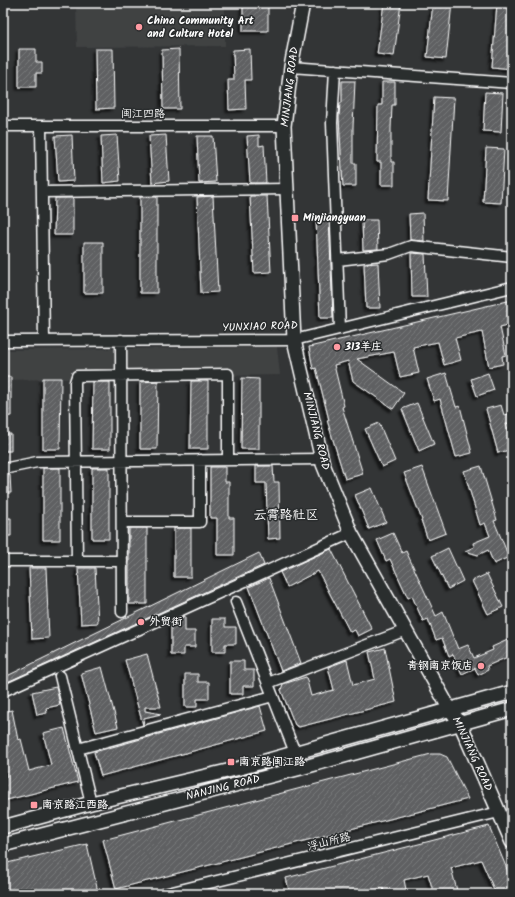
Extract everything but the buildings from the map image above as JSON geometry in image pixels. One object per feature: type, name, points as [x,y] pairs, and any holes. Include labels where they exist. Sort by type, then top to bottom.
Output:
[{"type":"main road","name":"MINJIANG ROAD","points":[[303,3],[291,67],[284,126],[294,340],[322,459],[351,533],[449,708],[460,723],[512,842]]},
{"type":"main road","name":"NANJING ROAD","points":[[3,827],[295,754],[449,708],[512,692]]},
{"type":"main road","name":"NANJING ROAD","points":[[3,845],[301,768],[512,709]]},
{"type":"street","points":[[291,67],[512,83]]},
{"type":"street","points":[[335,70],[332,123],[340,329]]},
{"type":"street","name":"闽江四路","points":[[3,126],[284,126]]},
{"type":"street","points":[[41,126],[44,341]]},
{"type":"street","points":[[42,192],[287,188]]},
{"type":"street","points":[[338,260],[389,254],[411,246],[512,257]]},
{"type":"street","name":"YUNXIAO ROAD","points":[[3,341],[294,340],[512,287]]},
{"type":"street","points":[[121,340],[122,612]]},
{"type":"street","points":[[76,561],[75,382],[77,376],[228,374],[228,460]]},
{"type":"street","points":[[3,469],[37,462],[322,459]]},
{"type":"street","points":[[122,522],[200,522],[200,460]]},
{"type":"street","points":[[3,691],[351,533]]},
{"type":"street","points":[[3,561],[122,561]]},
{"type":"street","points":[[236,602],[301,768]]},
{"type":"street","points":[[268,683],[406,630]]},
{"type":"street","points":[[60,676],[91,804]]},
{"type":"street","points":[[78,749],[273,696]]},
{"type":"street","name":"浮山所路","points":[[164,894],[499,812]]},
{"type":"shaded area","points":[[76,3],[225,3],[225,46],[77,47]]},
{"type":"shaded area","points":[[277,347],[280,375],[3,380],[3,350]]},
{"type":"place","name":"China Community Art and Culture Hotel","points":[[139,27]]},
{"type":"place","name":"Minjiangyuan","points":[[295,218]]},
{"type":"place","name":"313羊庄","points":[[337,347]]},
{"type":"place","name":"外贸街","points":[[141,622]]},
{"type":"place","name":"青钢南京饭店","points":[[481,666]]},
{"type":"place","name":"南京路闽江路","points":[[231,762]]},
{"type":"place","name":"南京路江西路","points":[[34,805]]},
{"type":"district","name":"云霄路社区","points":[[286,515]]}]
